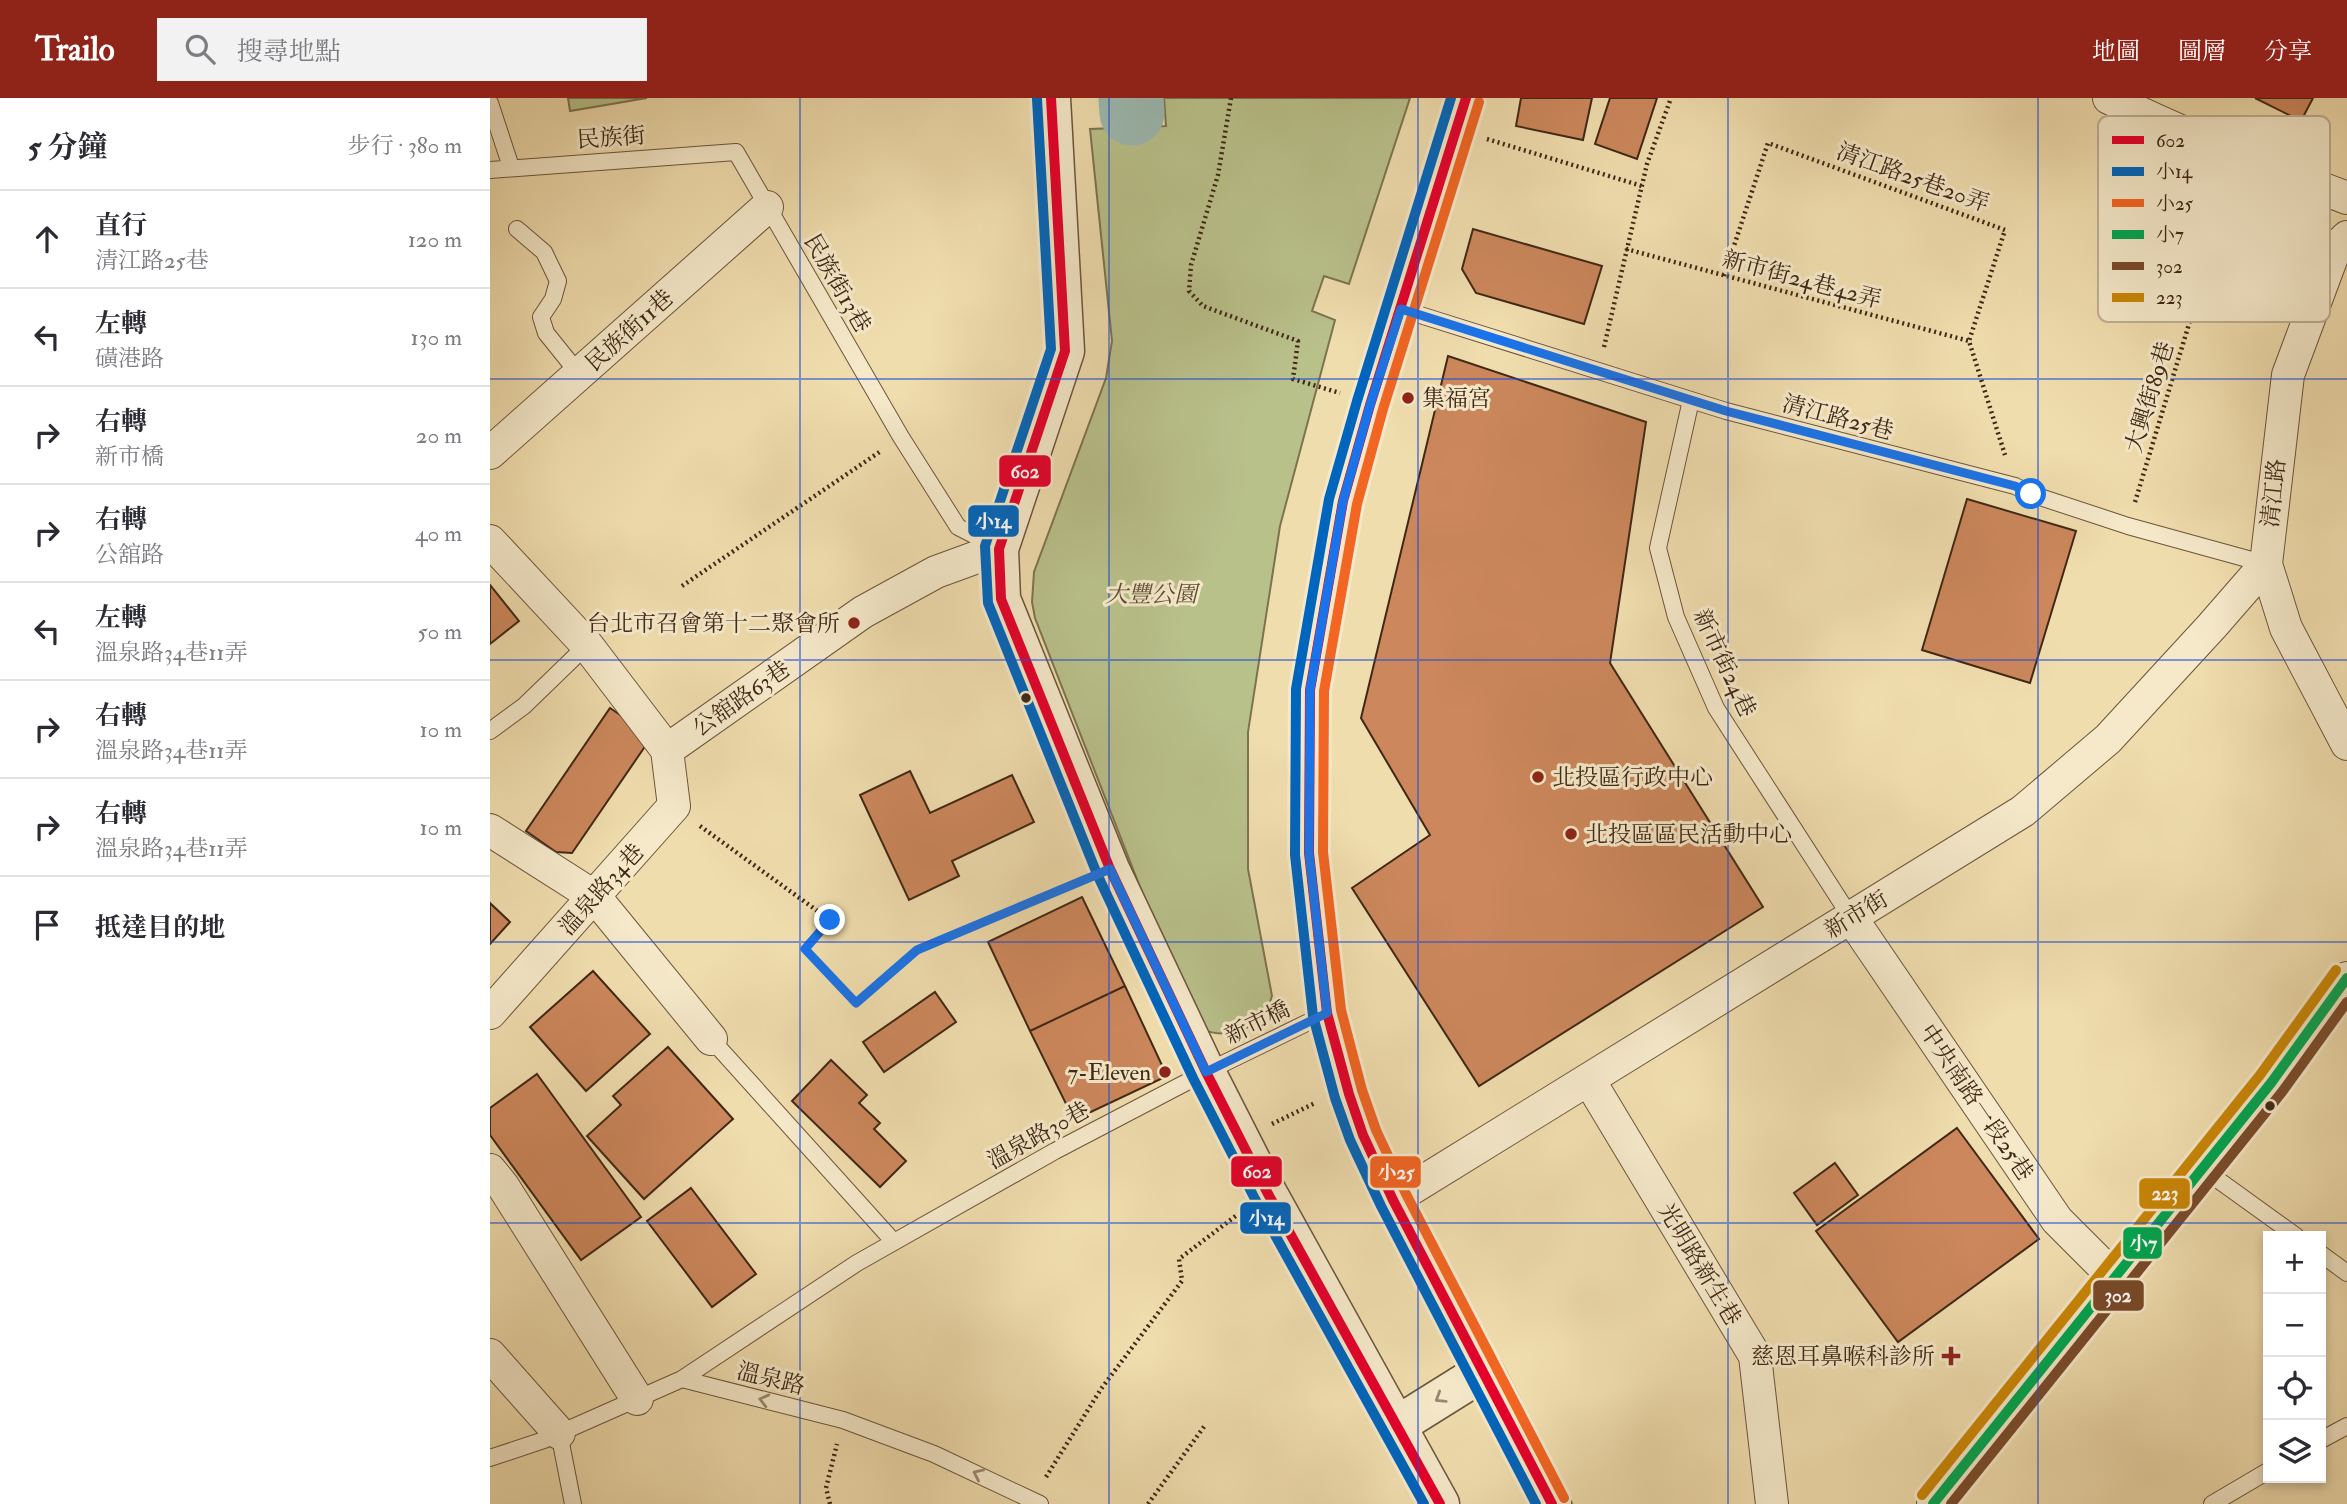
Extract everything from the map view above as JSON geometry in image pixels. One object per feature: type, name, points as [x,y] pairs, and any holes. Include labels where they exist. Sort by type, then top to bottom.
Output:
[{"type":"street","points":[[1051,98],[1065,352],[999,549],[1001,599],[1110,869],[1206,1072],[1267,1192],[1440,1504]]},
{"type":"street","points":[[1466,98],[1370,405],[1343,501],[1310,690],[1309,853],[1327,1013],[1363,1135],[1552,1504]]},
{"type":"street","points":[[2109,98],[2149,116]]},
{"type":"street","points":[[2330,192],[2347,198]]},
{"type":"street","name":"民族街11巷","points":[[490,453],[767,207]]},
{"type":"street","name":"清江路","points":[[2330,262],[2335,249],[2347,237]]},
{"type":"street","name":"清江路","points":[[2308,322],[2288,375],[2266,564],[2286,628],[2347,744]]},
{"type":"street","points":[[490,541],[587,645],[667,750],[674,806]]},
{"type":"street","name":"公舘路63巷","points":[[667,750],[863,612],[936,572],[999,549]]},
{"type":"street","name":"新市街","points":[[1394,1200],[2024,811],[2108,739],[2266,564]]},
{"type":"street","name":"溫泉路34巷","points":[[490,1013],[674,806]]},
{"type":"street","points":[[490,830],[595,898],[711,1039]]},
{"type":"street","name":"中央南路一段25巷","points":[[1850,916],[2057,1220],[2115,1278]]},
{"type":"street","points":[[1933,1504],[2272,1083],[2347,978]]},
{"type":"street","name":"光明路新生巷","points":[[1589,1080],[1755,1356],[1772,1504]]},
{"type":"street","points":[[490,1170],[637,1399]]},
{"type":"street","points":[[490,1355],[559,1433]]},
{"type":"street","points":[[1396,1426],[1484,1371]]},
{"type":"lane","points":[[490,103],[511,167]]},
{"type":"lane","name":"民族街13巷","points":[[736,152],[901,437],[958,527],[999,549]]},
{"type":"lane","name":"民族街","points":[[490,170],[736,152]]},
{"type":"lane","points":[[517,229],[544,252],[558,281],[553,299],[541,317],[546,333],[579,374]]},
{"type":"lane","name":"清江路25巷","points":[[1401,309],[1726,411],[2015,486],[2031,494],[2128,526],[2266,564]]},
{"type":"lane","name":"新市街24巷","points":[[1691,400],[1658,548],[1676,618],[1716,708],[1850,916]]},
{"type":"lane","points":[[490,731],[524,706],[587,645]]},
{"type":"lane","name":"新市橋","points":[[1206,1072],[1327,1013]]},
{"type":"lane","points":[[711,1039],[894,1242]]},
{"type":"lane","name":"溫泉路30巷","points":[[682,1379],[857,1263],[1055,1151],[1206,1072]]},
{"type":"lane","points":[[2203,1169],[2289,1231]]},
{"type":"lane","points":[[2326,1258],[2347,1273]]},
{"type":"lane","points":[[490,1458],[559,1433],[682,1379]]},
{"type":"lane","name":"溫泉路","points":[[682,1379],[843,1420],[934,1454],[1036,1501]]},
{"type":"lane","points":[[2326,1437],[2347,1426]]},
{"type":"lane","points":[[559,1433],[573,1504]]},
{"type":"lane","points":[[2212,1504],[2263,1474]]},
{"type":"path","points":[[1231,98],[1218,175],[1191,265],[1189,291],[1203,306],[1298,341],[1293,379],[1370,405]]},
{"type":"path","points":[[1599,372],[1642,186],[1671,98]]},
{"type":"path","points":[[1456,130],[1642,186]]},
{"type":"path","name":"清江路25巷20弄","points":[[1724,276],[1768,143],[2005,230],[1969,341]]},
{"type":"path","name":"新市街24巷42弄","points":[[1626,249],[1969,341]]},
{"type":"path","name":"大興街89巷","points":[[2128,526],[2189,322]]},
{"type":"path","points":[[1969,341],[2015,486]]},
{"type":"path","points":[[682,586],[901,437]]},
{"type":"path","points":[[674,806],[830,920],[805,949],[856,1003],[917,950],[1110,869]]},
{"type":"path","points":[[1265,1128],[1315,1103]]},
{"type":"path","points":[[1036,1501],[1101,1388],[1182,1281],[1179,1259],[1267,1192]]},
{"type":"path","points":[[831,1504],[826,1488],[843,1420]]},
{"type":"path","points":[[1148,1504],[1206,1424]]},
{"type":"green space","points":[[568,98],[647,98],[570,111]]},
{"type":"green space","name":"大豐公園","points":[[1164,98],[1410,98],[1349,284],[1324,276],[1312,311],[1335,320],[1280,526],[1248,732],[1248,869],[1272,996],[1266,1011],[1254,1024],[1237,1032],[1227,1033],[1209,1032],[1201,1028],[1190,1015],[1035,618],[1032,602],[1034,572],[1106,378],[1112,341],[1090,129],[1166,126]]},
{"type":"building","points":[[1521,98],[1592,98],[1583,140],[1516,126]]},
{"type":"building","points":[[1610,98],[1657,98],[1637,159],[1595,144]]},
{"type":"building","points":[[2255,98],[2313,98],[2304,116],[2291,116]]},
{"type":"building","points":[[1473,229],[1602,266],[1584,324],[1476,293],[1462,269]]},
{"type":"building","name":"北投區行政中心","points":[[1448,356],[1646,422],[1610,663],[1763,907],[1479,1086],[1352,888],[1430,835],[1361,718]]},
{"type":"building","points":[[1967,499],[2076,531],[2030,683],[1922,650]]},
{"type":"building","points":[[490,585],[519,621],[490,644]]},
{"type":"building","points":[[610,708],[638,727],[646,745],[572,853],[556,852],[526,831]]},
{"type":"building","points":[[910,771],[930,813],[1012,775],[1034,822],[952,861],[959,876],[909,900],[860,795]]},
{"type":"building","points":[[1082,897],[1125,986],[1030,1031],[988,942]]},
{"type":"building","points":[[490,903],[510,922],[490,944]]},
{"type":"building","points":[[593,971],[650,1034],[586,1091],[530,1027]]},
{"type":"building","points":[[1125,986],[1167,1076],[1074,1120],[1030,1031]]},
{"type":"building","points":[[935,992],[956,1022],[884,1072],[863,1042]]},
{"type":"building","points":[[668,1047],[733,1119],[644,1199],[587,1136],[621,1105],[613,1096]]},
{"type":"building","points":[[831,1060],[867,1095],[859,1103],[880,1123],[874,1129],[906,1161],[880,1187],[792,1101]]},
{"type":"building","points":[[537,1074],[641,1217],[581,1260],[490,1135],[490,1108]]},
{"type":"building","points":[[1957,1128],[2039,1239],[1898,1342],[1816,1231]]},
{"type":"building","points":[[1835,1163],[1858,1195],[1817,1225],[1794,1193]]},
{"type":"building","points":[[691,1188],[756,1274],[712,1307],[647,1221]]},
{"type":"waterway","points":[[1131,98],[1132,113]]},
{"type":"transit line","name":"602","points":[[1051,98],[1065,351],[999,549],[1001,599],[1110,869],[1206,1072],[1267,1192],[1440,1504]]},
{"type":"transit line","name":"小14","points":[[1451,98],[1329,499],[1296,689],[1295,855],[1313,1016],[1335,1098],[1350,1140],[1381,1206],[1536,1504]]},
{"type":"transit line","name":"602","points":[[1466,98],[1370,405],[1343,501],[1310,690],[1309,853],[1327,1013],[1363,1135],[1393,1200],[1552,1504]]},
{"type":"transit line","name":"小14","points":[[1037,99],[1051,349],[985,546],[988,603],[1097,874],[1193,1078],[1255,1199],[1424,1504]]},
{"type":"transit line","name":"小25","points":[[1479,102],[1383,409],[1357,504],[1324,691],[1323,852],[1341,1010],[1362,1090],[1376,1130],[1406,1194],[1564,1498]]},
{"type":"transit line","name":"223","points":[[1922,1495],[2260,1075],[2336,970]]},
{"type":"transit line","name":"小7","points":[[1933,1504],[2271,1083],[2347,978]]},
{"type":"transit line","name":"302","points":[[1951,1504],[2282,1092],[2347,1002]]},
{"type":"place","name":"集福宮","points":[[1408,398]]},
{"type":"place","name":"台北市召會第十二聚會所","points":[[854,623]]},
{"type":"place","name":"北投區行政中心","points":[[1538,777]]},
{"type":"place","name":"北投區區民活動中心","points":[[1571,834]]},
{"type":"place","name":"7-Eleven","points":[[1165,1072]]},
{"type":"place","name":"慈恩耳鼻喉科診所","points":[[1951,1356]]},
{"type":"route","points":[[830,920],[805,949],[856,1003],[917,950],[1110,869],[1206,1072],[1327,1013],[1309,853],[1310,690],[1343,501],[1401,309],[1726,411],[2015,486],[2031,494]]}]
